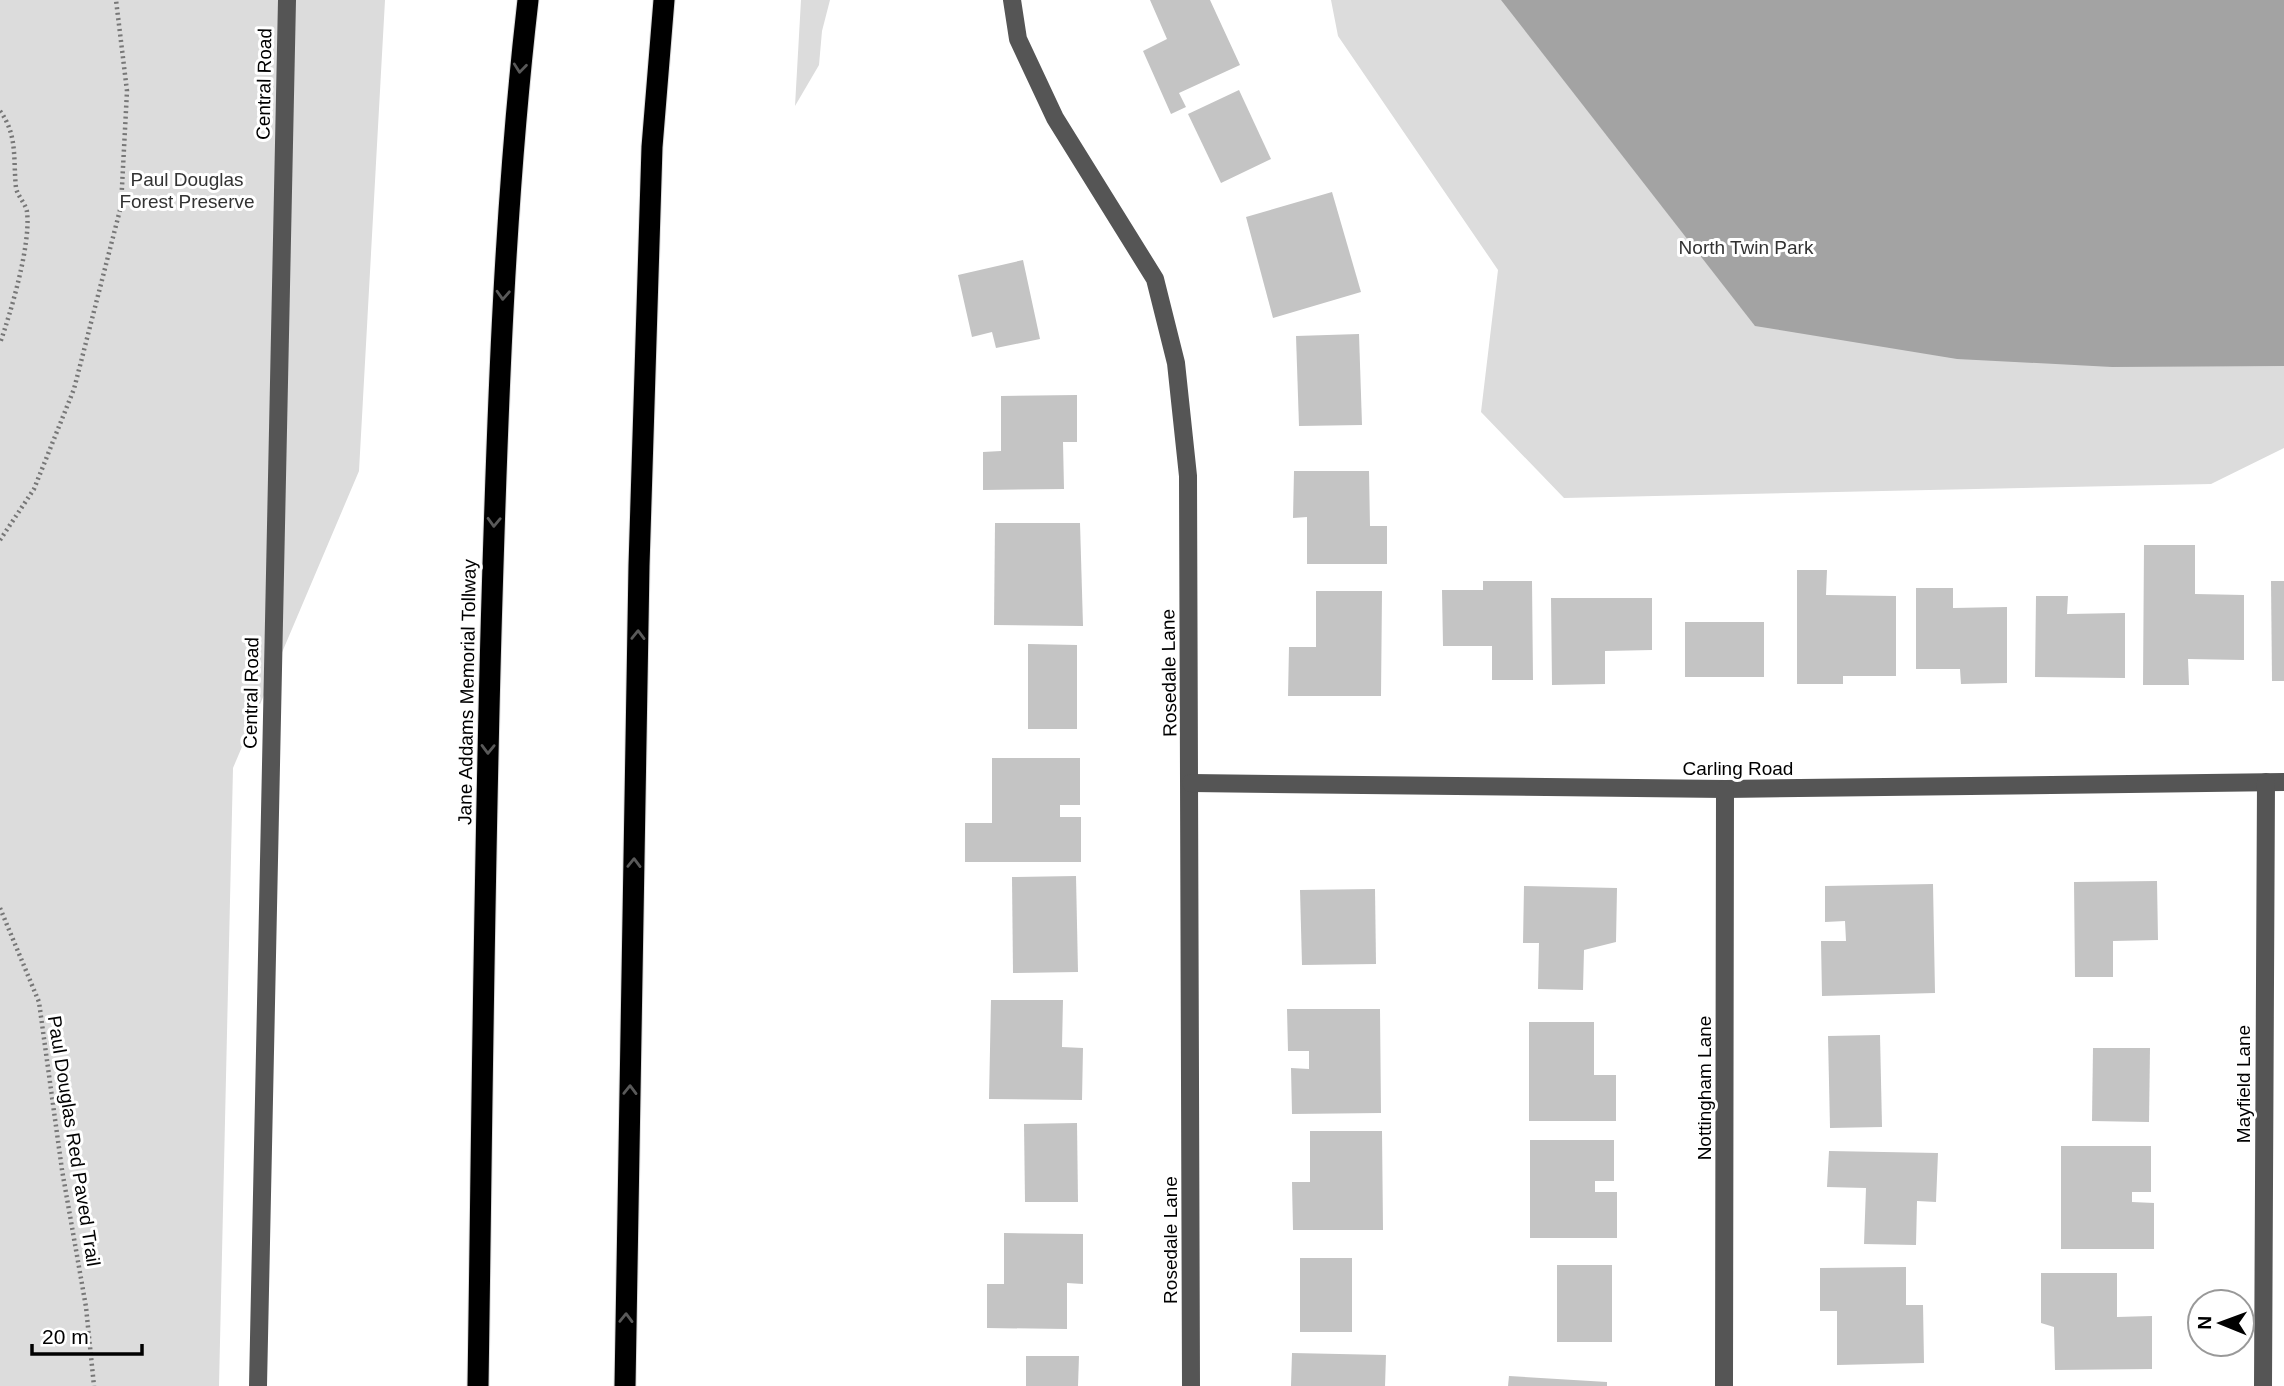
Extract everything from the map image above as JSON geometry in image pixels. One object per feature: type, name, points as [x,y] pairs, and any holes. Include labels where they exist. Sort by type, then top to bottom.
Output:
[{"type":"highway","name":"Jane Addams Memorial Tollway","points":[[478,1386],[488,740],[499,362],[512,138],[528,0]]},
{"type":"highway","points":[[625,1386],[639,566],[652,147],[664,0]]},
{"type":"street","name":"Central Road","points":[[258,1386],[287,0]]},
{"type":"street","name":"Rosedale Lane","points":[[1013,0],[1018,39],[1055,118],[1155,279],[1176,363],[1188,476],[1191,1386]]},
{"type":"street","name":"Carling Road","points":[[1191,783],[1725,789],[2275,782]]},
{"type":"street","name":"Mayfield Lane","points":[[2263,1386],[2275,782]]},
{"type":"street","name":"Nottingham Lane","points":[[1724,1386],[1725,789]]},
{"type":"path","points":[[0,540],[34,489],[74,389],[121,206],[127,91],[116,0]]},
{"type":"path","points":[[0,111],[13,133],[17,191],[27,210],[27,234],[9,319],[0,343]]},
{"type":"path","name":"Paul Douglas Red Paved Trail","points":[[0,908],[39,1002],[60,1156],[86,1307],[94,1386]]},
{"type":"green space","name":"Paul Douglas Forest Preserve","points":[[0,0],[385,0],[359,471],[233,768],[219,1386],[0,1386]]},
{"type":"green space","points":[[801,0],[830,0],[822,31],[819,65],[795,106]]},
{"type":"green space","name":"North Twin Park","points":[[1331,0],[2284,0],[2284,448],[2211,484],[1564,498],[1481,412],[1498,270],[1338,36]]},
{"type":"shaded area","points":[[1501,0],[2284,0],[2284,366],[2112,367],[1957,359],[1755,326]]},
{"type":"building","points":[[1150,0],[1210,0],[1240,65],[1179,93],[1186,107],[1171,114],[1143,51],[1167,39]]},
{"type":"building","points":[[1239,90],[1271,159],[1221,183],[1188,114]]},
{"type":"building","points":[[1332,192],[1361,292],[1273,318],[1246,217]]},
{"type":"building","points":[[1023,260],[1040,339],[996,348],[992,332],[972,337],[958,275]]},
{"type":"building","points":[[1359,334],[1362,425],[1299,426],[1296,336]]},
{"type":"building","points":[[1077,395],[1077,442],[1063,442],[1064,489],[983,490],[983,452],[1001,451],[1001,396]]},
{"type":"building","points":[[1294,471],[1369,471],[1370,526],[1387,526],[1387,564],[1307,564],[1307,517],[1293,518]]},
{"type":"building","points":[[995,523],[1080,523],[1083,626],[994,625]]},
{"type":"building","points":[[2144,545],[2195,545],[2195,594],[2244,595],[2244,660],[2188,659],[2189,685],[2143,685]]},
{"type":"building","points":[[1797,570],[1827,570],[1826,595],[1896,596],[1896,676],[1843,676],[1843,684],[1797,684]]},
{"type":"building","points":[[1483,581],[1532,581],[1533,680],[1492,680],[1492,646],[1443,646],[1442,590],[1483,590]]},
{"type":"building","points":[[2271,581],[2284,581],[2284,681],[2272,681]]},
{"type":"building","points":[[1916,588],[1953,588],[1953,608],[2007,607],[2007,683],[1961,684],[1960,669],[1916,669]]},
{"type":"building","points":[[1316,591],[1382,591],[1381,696],[1288,696],[1289,647],[1316,647]]},
{"type":"building","points":[[2036,596],[2068,596],[2067,614],[2125,613],[2125,678],[2035,677]]},
{"type":"building","points":[[1551,598],[1652,598],[1652,650],[1605,651],[1605,684],[1552,685]]},
{"type":"building","points":[[1685,622],[1764,622],[1764,677],[1685,677]]},
{"type":"building","points":[[1028,644],[1077,645],[1077,729],[1028,729]]},
{"type":"building","points":[[992,758],[1080,758],[1080,805],[1060,805],[1060,817],[1081,817],[1081,862],[965,862],[965,823],[992,823]]},
{"type":"building","points":[[1076,876],[1078,972],[1013,973],[1012,877]]},
{"type":"building","points":[[2157,881],[2158,940],[2113,941],[2113,977],[2075,977],[2074,882]]},
{"type":"building","points":[[1933,884],[1935,993],[1822,996],[1821,941],[1846,941],[1845,921],[1825,922],[1825,886]]},
{"type":"building","points":[[1524,886],[1617,888],[1616,942],[1584,950],[1583,990],[1538,989],[1539,943],[1523,943]]},
{"type":"building","points":[[1375,889],[1376,964],[1302,965],[1300,890]]},
{"type":"building","points":[[991,1000],[1063,1000],[1062,1047],[1083,1048],[1082,1100],[989,1099]]},
{"type":"building","points":[[1287,1009],[1380,1009],[1381,1113],[1292,1114],[1291,1068],[1309,1069],[1309,1051],[1288,1051]]},
{"type":"building","points":[[1529,1022],[1594,1022],[1594,1075],[1616,1075],[1616,1121],[1529,1121]]},
{"type":"building","points":[[1880,1035],[1882,1127],[1830,1128],[1828,1036]]},
{"type":"building","points":[[2093,1048],[2150,1048],[2149,1122],[2092,1121]]},
{"type":"building","points":[[1077,1123],[1078,1202],[1025,1202],[1024,1124]]},
{"type":"building","points":[[1310,1131],[1382,1131],[1383,1230],[1293,1230],[1292,1182],[1310,1182]]},
{"type":"building","points":[[1530,1140],[1614,1140],[1614,1181],[1595,1181],[1595,1192],[1617,1192],[1617,1238],[1530,1238]]},
{"type":"building","points":[[2061,1146],[2151,1146],[2151,1192],[2132,1192],[2132,1202],[2154,1203],[2154,1249],[2061,1249]]},
{"type":"building","points":[[1829,1151],[1938,1153],[1936,1202],[1917,1201],[1916,1245],[1864,1244],[1866,1188],[1827,1187]]},
{"type":"building","points":[[1004,1233],[1083,1234],[1083,1284],[1067,1283],[1067,1329],[987,1328],[987,1284],[1004,1284]]},
{"type":"building","points":[[1300,1258],[1352,1258],[1352,1332],[1300,1332]]},
{"type":"building","points":[[1557,1265],[1612,1265],[1612,1342],[1557,1342]]},
{"type":"building","points":[[1906,1267],[1906,1305],[1923,1305],[1924,1363],[1837,1365],[1837,1311],[1820,1311],[1820,1268]]},
{"type":"building","points":[[2041,1273],[2117,1273],[2117,1317],[2152,1316],[2152,1369],[2055,1370],[2054,1327],[2041,1323]]},
{"type":"building","points":[[1292,1353],[1386,1355],[1385,1386],[1291,1386]]},
{"type":"building","points":[[1026,1356],[1079,1356],[1078,1386],[1026,1386]]},
{"type":"building","points":[[1509,1376],[1607,1382],[1607,1386],[1508,1386]]}]
